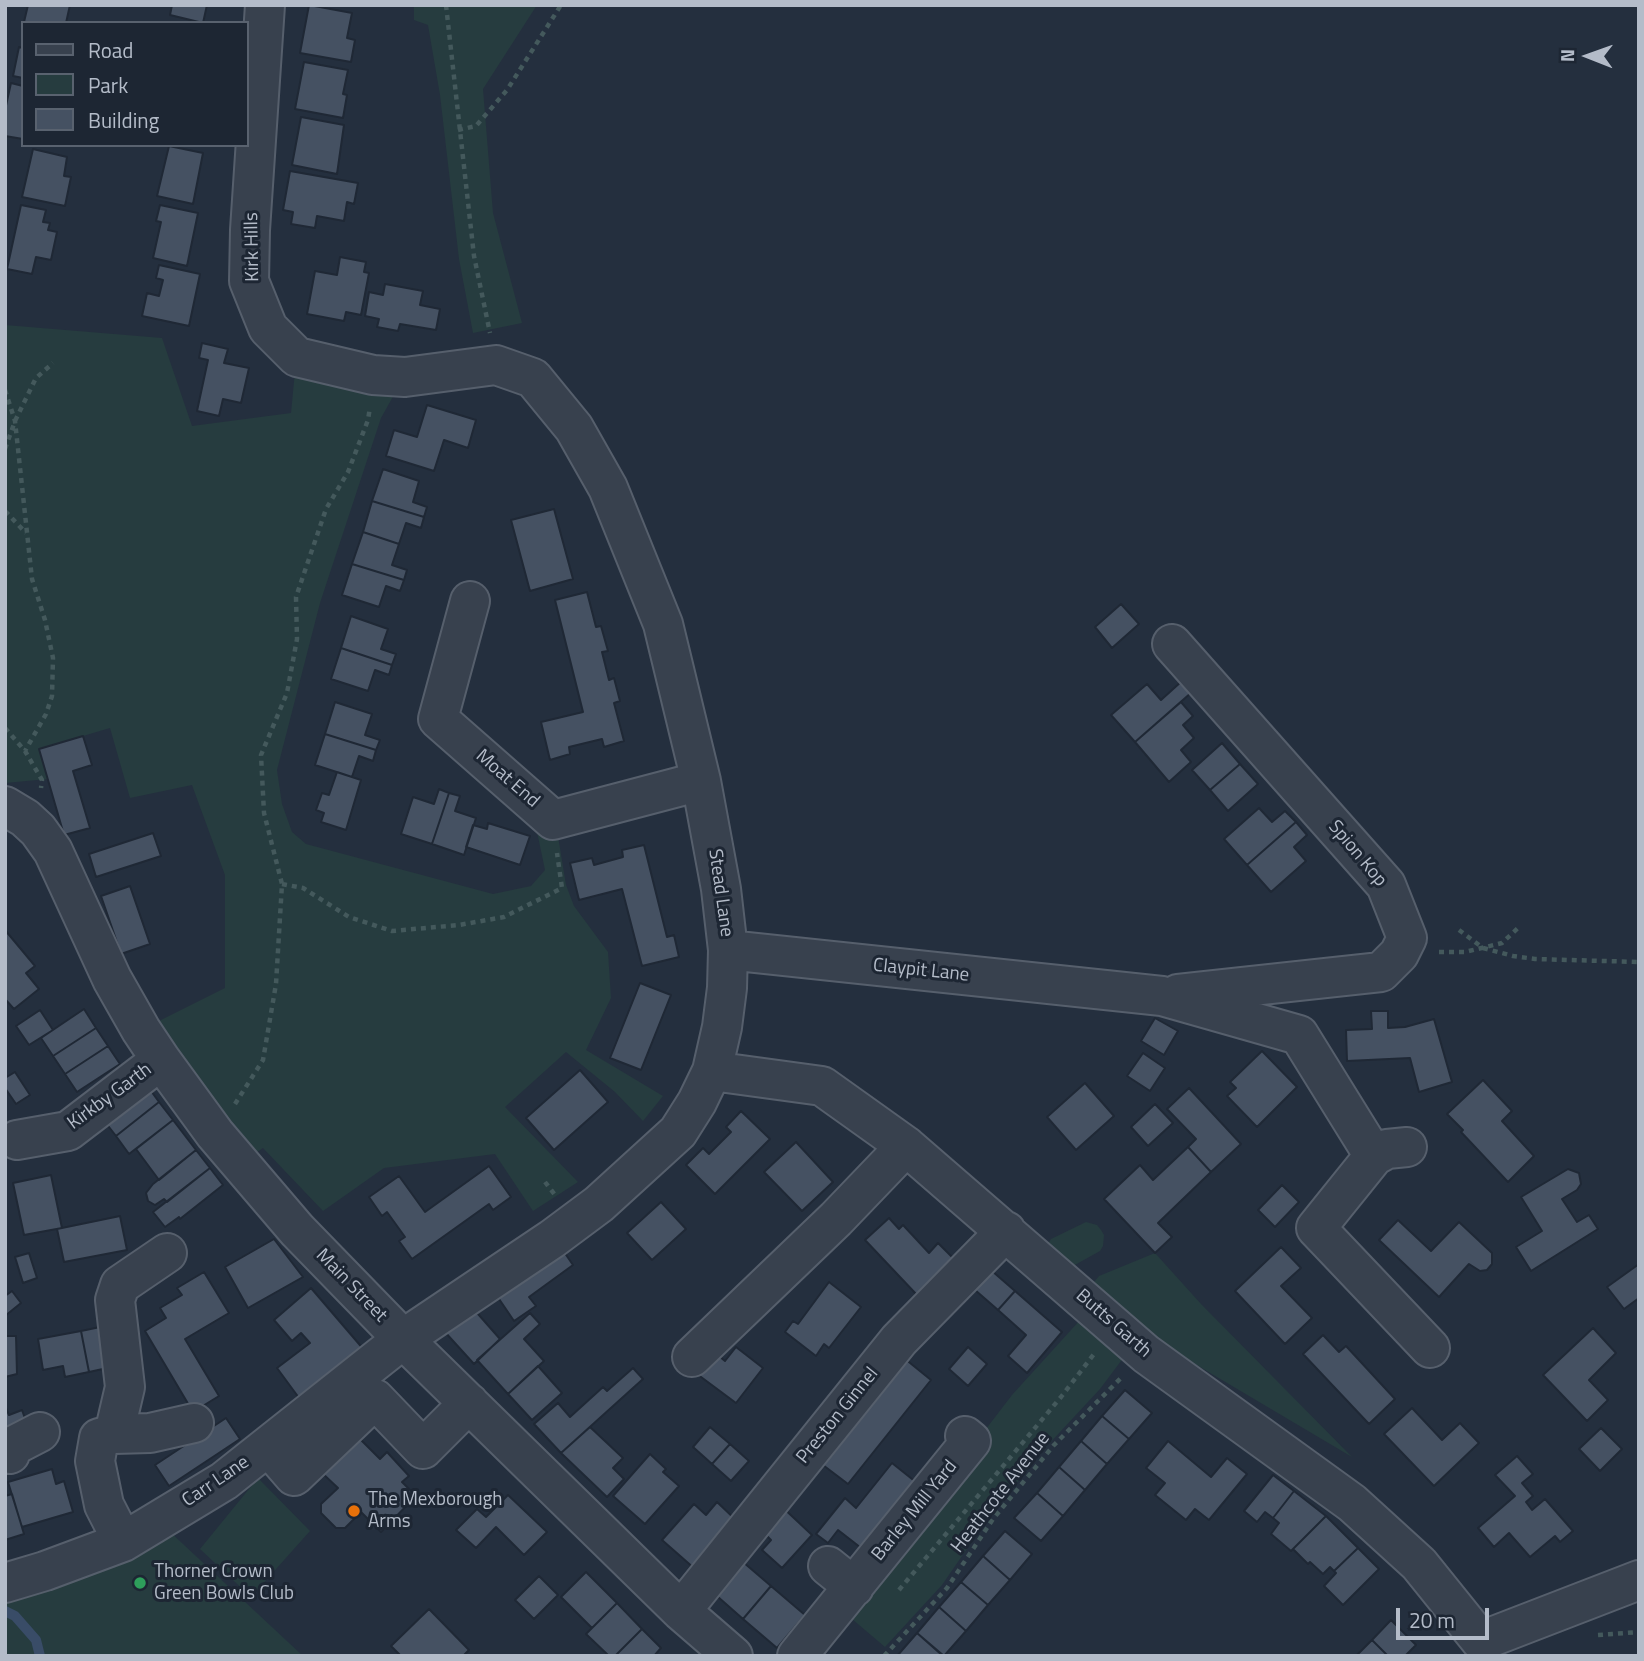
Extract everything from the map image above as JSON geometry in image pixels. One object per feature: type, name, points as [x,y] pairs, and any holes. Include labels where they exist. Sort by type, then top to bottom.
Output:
[{"type":"street","name":"Kirk Hills","points":[[265,5],[249,281],[268,328],[297,357],[373,375],[405,377],[496,365]]},
{"type":"street","name":"Stead Lane","points":[[403,1339],[552,1239],[599,1204],[678,1132],[712,1071],[727,988],[728,950],[721,890],[701,781],[663,624],[608,488],[573,428],[533,378],[496,365]]},
{"type":"street","name":"Moat End","points":[[470,601],[438,719],[553,820],[701,781]]},
{"type":"street","name":"Spion Kop","points":[[1162,996],[1381,972],[1399,954],[1408,938],[1386,885],[1172,643]]},
{"type":"street","name":"Main Street","points":[[5,806],[38,830],[53,851],[112,979],[161,1060],[215,1133],[297,1230],[403,1339],[681,1611],[733,1656]]},
{"type":"street","name":"Claypit Lane","points":[[728,950],[1162,996]]},
{"type":"street","points":[[1162,996],[1299,1035],[1391,1151],[1316,1228],[1430,1348]]},
{"type":"street","name":"Kirkby Garth","points":[[17,1140],[68,1131],[161,1060]]},
{"type":"street","name":"Butts Garth","points":[[712,1071],[822,1086],[906,1146],[1146,1354],[1352,1503],[1419,1564],[1478,1648]]},
{"type":"street","points":[[692,1357],[836,1219],[906,1146]]},
{"type":"street","name":"Preston Ginnel","points":[[681,1611],[899,1340],[1006,1231]]},
{"type":"street","points":[[114,1434],[125,1387],[115,1300],[117,1293],[120,1285],[167,1253]]},
{"type":"street","name":"Carr Lane","points":[[5,1583],[123,1542],[224,1481],[403,1339]]},
{"type":"street","points":[[268,1446],[294,1476],[375,1399],[422,1449],[470,1403]]},
{"type":"street","points":[[123,1542],[104,1505],[95,1461],[99,1438],[114,1434],[150,1433],[194,1423]]},
{"type":"street","name":"Barley Mill Yard","points":[[797,1656],[841,1576],[971,1441],[965,1436]]},
{"type":"street","points":[[1478,1648],[1639,1580]]},
{"type":"path","points":[[446,5],[474,256],[496,365]]},
{"type":"path","points":[[458,130],[476,126],[507,90],[561,5]]},
{"type":"path","points":[[5,449],[36,378],[53,363]]},
{"type":"path","points":[[215,1133],[263,1060],[276,984],[282,884],[264,813],[261,755],[287,693],[297,639],[296,597],[326,509],[348,472],[368,420],[373,375]]},
{"type":"path","points":[[5,390],[15,421],[32,579],[53,658],[52,696],[47,714],[25,751]]},
{"type":"path","points":[[5,510],[27,534]]},
{"type":"path","points":[[5,728],[25,751],[42,780]]},
{"type":"path","points":[[282,884],[303,888],[349,917],[392,931],[459,925],[503,917],[562,888],[553,820]]},
{"type":"path","points":[[1483,948],[1502,943],[1518,928]]},
{"type":"path","points":[[1459,930],[1483,948],[1535,959],[1639,962]]},
{"type":"path","points":[[893,1596],[1061,1397],[1114,1326]]},
{"type":"path","name":"Heathcote Avenue","points":[[884,1656],[947,1588],[993,1519],[1054,1445],[1146,1354]]},
{"type":"green space","points":[[414,5],[537,5],[483,89],[493,213],[522,323],[473,333],[459,259],[440,95],[428,25],[414,20]]},
{"type":"green space","points":[[5,325],[162,338],[192,426],[291,413],[295,371],[318,382],[349,390],[395,393],[381,418],[320,603],[277,770],[282,804],[292,832],[306,844],[493,894],[531,886],[545,870],[536,827],[558,836],[566,885],[574,906],[608,952],[611,998],[586,1050],[663,1096],[643,1121],[615,1092],[566,1052],[505,1107],[578,1182],[533,1211],[495,1154],[384,1168],[323,1211],[263,1148],[253,1155],[157,1022],[225,988],[225,875],[192,785],[130,798],[110,728],[39,749],[48,779],[5,783]]},
{"type":"green space","points":[[1086,1222],[1097,1225],[1101,1230],[1104,1235],[1103,1246],[1100,1251],[1073,1266],[1048,1244],[1051,1239]]},
{"type":"green space","points":[[1155,1253],[1201,1304],[1352,1457],[1163,1345],[1090,1287],[1099,1276]]},
{"type":"green space","points":[[1081,1319],[1124,1357],[1100,1389],[1048,1445],[991,1514],[942,1585],[885,1647],[845,1613],[1012,1395]]},
{"type":"green space","points":[[258,1478],[310,1531],[251,1597],[200,1549]]},
{"type":"green space","name":"Thorner Crown Green Bowls Club","points":[[168,1530],[303,1656],[5,1656],[5,1597]]},
{"type":"building","points":[[28,5],[70,5],[66,21],[24,21]]},
{"type":"building","points":[[172,5],[207,5],[203,21],[170,15]]},
{"type":"building","points":[[309,5],[352,13],[347,38],[355,40],[351,62],[300,53]]},
{"type":"building","points":[[19,47],[21,78],[13,76]]},
{"type":"building","points":[[304,62],[348,70],[343,94],[347,95],[343,118],[295,109]]},
{"type":"building","points":[[11,83],[21,86],[21,139],[5,136],[5,110]]},
{"type":"building","points":[[301,117],[344,125],[337,174],[292,165]]},
{"type":"building","points":[[169,147],[203,153],[193,204],[157,196]]},
{"type":"building","points":[[33,149],[67,157],[64,176],[71,177],[65,206],[22,197]]},
{"type":"building","points":[[290,171],[358,183],[354,204],[347,202],[344,221],[317,216],[315,228],[291,224],[293,212],[283,210]]},
{"type":"building","points":[[21,205],[46,210],[43,222],[50,223],[48,230],[57,232],[51,260],[36,257],[32,274],[7,269]]},
{"type":"building","points":[[160,205],[198,213],[187,266],[153,258],[161,222],[156,221]]},
{"type":"building","points":[[340,257],[366,262],[364,272],[369,273],[361,315],[346,312],[344,321],[307,314],[315,271],[337,275]]},
{"type":"building","points":[[159,265],[200,274],[189,326],[142,316],[147,293],[159,296],[163,280],[156,278]]},
{"type":"building","points":[[385,284],[423,291],[420,305],[440,309],[436,330],[400,324],[398,331],[377,327],[379,319],[365,316],[369,292],[383,295]]},
{"type":"building","points":[[202,343],[228,349],[224,363],[249,368],[241,403],[223,399],[219,416],[197,411],[208,360],[199,358]]},
{"type":"building","points":[[427,405],[476,420],[468,448],[444,440],[434,471],[386,456],[394,430],[417,437]]},
{"type":"building","points":[[383,469],[419,481],[413,502],[427,507],[424,517],[372,501]]},
{"type":"building","points":[[372,501],[424,517],[421,528],[406,523],[399,544],[363,532]]},
{"type":"building","points":[[554,509],[573,579],[530,591],[511,520]]},
{"type":"building","points":[[363,532],[399,544],[392,565],[407,570],[404,580],[352,564]]},
{"type":"building","points":[[352,564],[404,580],[400,591],[386,586],[379,607],[342,595]]},
{"type":"building","points":[[587,592],[596,627],[601,626],[608,651],[602,652],[609,680],[614,678],[620,701],[614,703],[624,741],[604,747],[602,739],[569,747],[570,754],[550,760],[541,722],[583,712],[555,600]]},
{"type":"building","points":[[1121,604],[1139,624],[1112,648],[1095,627]]},
{"type":"building","points":[[351,616],[388,629],[381,649],[396,654],[392,665],[341,648]]},
{"type":"building","points":[[341,648],[392,665],[389,675],[375,670],[368,691],[331,679]]},
{"type":"building","points":[[1182,681],[1192,692],[1135,742],[1111,715],[1147,684],[1161,700]]},
{"type":"building","points":[[335,702],[372,714],[365,735],[380,740],[376,750],[325,734]]},
{"type":"building","points":[[1181,702],[1193,716],[1183,725],[1194,738],[1181,750],[1191,762],[1169,782],[1135,742]]},
{"type":"building","points":[[325,734],[376,750],[373,761],[359,756],[352,777],[315,765]]},
{"type":"building","points":[[83,736],[92,765],[73,771],[90,828],[64,835],[39,749]]},
{"type":"building","points":[[1222,743],[1240,764],[1210,790],[1192,770]]},
{"type":"building","points":[[1240,764],[1258,784],[1228,811],[1210,790]]},
{"type":"building","points":[[337,772],[361,780],[346,830],[321,822],[324,813],[316,810],[322,793],[329,795]]},
{"type":"building","points":[[439,789],[449,793],[432,844],[401,834],[413,797],[434,804]]},
{"type":"building","points":[[449,793],[460,796],[455,811],[476,818],[464,855],[432,844]]},
{"type":"building","points":[[1259,808],[1272,822],[1285,811],[1296,822],[1247,865],[1224,839]]},
{"type":"building","points":[[1296,822],[1307,835],[1294,847],[1306,861],[1271,892],[1247,865]]},
{"type":"building","points":[[488,823],[530,836],[520,865],[466,847],[473,825],[487,829]]},
{"type":"building","points":[[153,833],[161,856],[96,877],[89,854]]},
{"type":"building","points":[[644,845],[667,937],[674,935],[679,957],[642,966],[622,889],[579,900],[570,863],[592,858],[594,865],[623,857],[622,850]]},
{"type":"building","points":[[130,886],[150,944],[121,954],[101,896]]},
{"type":"building","points":[[5,930],[35,966],[26,973],[39,989],[14,1009],[5,999]]},
{"type":"building","points":[[640,983],[671,995],[641,1070],[610,1058]]},
{"type":"building","points":[[84,1009],[96,1028],[53,1056],[41,1038]]},
{"type":"building","points":[[40,1010],[53,1030],[29,1045],[16,1026]]},
{"type":"building","points":[[1371,1011],[1388,1011],[1388,1028],[1405,1027],[1434,1019],[1452,1082],[1419,1092],[1410,1058],[1347,1061],[1346,1030],[1372,1029]]},
{"type":"building","points":[[1155,1018],[1178,1031],[1164,1055],[1141,1041]]},
{"type":"building","points":[[96,1028],[108,1046],[65,1074],[53,1056]]},
{"type":"building","points":[[108,1046],[120,1064],[77,1092],[65,1074]]},
{"type":"building","points":[[1262,1051],[1297,1087],[1257,1127],[1227,1096],[1236,1088],[1230,1082]]},
{"type":"building","points":[[1143,1053],[1165,1068],[1150,1091],[1127,1076]]},
{"type":"building","points":[[580,1070],[608,1102],[554,1150],[526,1118]]},
{"type":"building","points":[[15,1072],[30,1095],[16,1104],[5,1088],[5,1078]]},
{"type":"building","points":[[1483,1080],[1512,1111],[1502,1121],[1534,1156],[1508,1182],[1447,1114]]},
{"type":"building","points":[[1085,1083],[1114,1116],[1076,1150],[1047,1117]]},
{"type":"building","points":[[146,1084],[159,1102],[116,1136],[102,1118]]},
{"type":"building","points":[[1189,1088],[1241,1144],[1211,1172],[1188,1147],[1196,1139],[1167,1109]]},
{"type":"building","points":[[159,1102],[173,1120],[129,1154],[116,1136]]},
{"type":"building","points":[[1155,1104],[1173,1123],[1148,1146],[1131,1127]]},
{"type":"building","points":[[741,1111],[770,1139],[715,1194],[686,1165],[703,1148],[709,1154],[731,1132],[726,1127]]},
{"type":"building","points":[[173,1120],[196,1150],[159,1180],[136,1149]]},
{"type":"building","points":[[796,1142],[833,1182],[802,1211],[764,1172]]},
{"type":"building","points":[[1188,1147],[1211,1172],[1158,1223],[1172,1237],[1155,1253],[1104,1199],[1140,1165],[1153,1180]]},
{"type":"building","points":[[196,1150],[210,1168],[167,1202],[164,1199],[155,1205],[148,1201],[146,1193],[153,1184]]},
{"type":"building","points":[[489,1166],[511,1197],[493,1210],[489,1204],[412,1259],[399,1241],[405,1237],[387,1212],[382,1216],[369,1197],[399,1176],[425,1212]]},
{"type":"building","points":[[210,1168],[223,1185],[180,1219],[179,1217],[165,1227],[153,1212]]},
{"type":"building","points":[[1568,1169],[1579,1173],[1581,1184],[1577,1190],[1562,1199],[1577,1222],[1589,1215],[1598,1229],[1531,1271],[1516,1247],[1542,1231],[1521,1197]]},
{"type":"building","points":[[51,1175],[62,1228],[24,1235],[13,1183]]},
{"type":"building","points":[[1282,1185],[1299,1202],[1275,1227],[1258,1210]]},
{"type":"building","points":[[661,1202],[686,1229],[652,1260],[627,1233]]},
{"type":"building","points":[[120,1216],[127,1250],[64,1262],[57,1229]]},
{"type":"building","points":[[889,1218],[899,1229],[903,1225],[929,1253],[938,1243],[955,1260],[917,1295],[865,1240]]},
{"type":"building","points":[[1398,1220],[1431,1251],[1459,1222],[1492,1253],[1492,1264],[1487,1270],[1480,1271],[1469,1264],[1439,1297],[1379,1240]]},
{"type":"building","points":[[274,1239],[303,1277],[248,1308],[225,1267]]},
{"type":"building","points":[[560,1246],[573,1265],[529,1297],[536,1306],[514,1321],[495,1293]]},
{"type":"building","points":[[1281,1247],[1301,1268],[1281,1286],[1312,1318],[1285,1344],[1235,1291]]},
{"type":"building","points":[[29,1253],[37,1278],[23,1283],[15,1257]]},
{"type":"building","points":[[984,1264],[1015,1291],[998,1310],[967,1283]]},
{"type":"building","points":[[1639,1264],[1639,1298],[1624,1309],[1607,1287]]},
{"type":"building","points":[[204,1272],[229,1313],[185,1339],[219,1396],[193,1412],[145,1331],[166,1318],[160,1308],[182,1295],[177,1288]]},
{"type":"building","points":[[829,1282],[861,1307],[829,1348],[824,1344],[816,1356],[785,1332],[793,1321],[798,1324]]},
{"type":"building","points":[[311,1288],[365,1351],[302,1402],[277,1368],[310,1343],[301,1333],[292,1341],[274,1320]]},
{"type":"building","points":[[12,1291],[21,1303],[5,1316],[5,1296]]},
{"type":"building","points":[[1015,1291],[1062,1332],[1027,1373],[1008,1356],[1026,1335],[998,1310]]},
{"type":"building","points":[[471,1306],[500,1339],[474,1364],[444,1331]]},
{"type":"building","points":[[530,1313],[540,1324],[524,1339],[544,1361],[508,1394],[477,1360]]},
{"type":"building","points":[[105,1326],[112,1367],[89,1372],[81,1331]]},
{"type":"building","points":[[1593,1328],[1616,1353],[1589,1380],[1608,1400],[1587,1421],[1543,1375]]},
{"type":"building","points":[[81,1331],[89,1372],[65,1377],[63,1366],[43,1370],[38,1339]]},
{"type":"building","points":[[1323,1335],[1339,1352],[1346,1346],[1395,1399],[1369,1424],[1303,1354]]},
{"type":"building","points":[[5,1336],[16,1336],[17,1374],[5,1377]]},
{"type":"building","points":[[736,1347],[763,1368],[736,1403],[697,1374],[714,1352],[725,1361]]},
{"type":"building","points":[[968,1347],[987,1364],[968,1386],[949,1369]]},
{"type":"building","points":[[899,1354],[931,1380],[848,1484],[815,1459]]},
{"type":"building","points":[[538,1366],[562,1393],[532,1420],[508,1394]]},
{"type":"building","points":[[633,1368],[643,1379],[561,1453],[534,1424],[558,1403],[570,1417],[603,1387],[607,1391]]},
{"type":"building","points":[[1125,1390],[1152,1413],[1129,1439],[1102,1416]]},
{"type":"building","points":[[5,1406],[9,1415],[22,1410],[27,1424],[5,1432]]},
{"type":"building","points":[[1412,1408],[1442,1440],[1460,1423],[1479,1443],[1434,1486],[1384,1434]]},
{"type":"building","points":[[1102,1416],[1129,1439],[1107,1464],[1081,1441]]},
{"type":"building","points":[[226,1418],[240,1439],[169,1486],[155,1465]]},
{"type":"building","points":[[590,1427],[623,1458],[613,1468],[624,1479],[607,1497],[561,1453]]},
{"type":"building","points":[[710,1427],[730,1444],[712,1464],[693,1447]]},
{"type":"building","points":[[1601,1428],[1622,1449],[1600,1471],[1579,1449]]},
{"type":"building","points":[[358,1437],[380,1459],[387,1452],[409,1476],[402,1482],[416,1496],[381,1532],[361,1512],[345,1528],[336,1528],[321,1513],[321,1504],[338,1488],[322,1473]]},
{"type":"building","points":[[1081,1441],[1107,1464],[1085,1490],[1059,1467]]},
{"type":"building","points":[[1168,1441],[1211,1477],[1227,1458],[1247,1474],[1209,1520],[1195,1509],[1186,1520],[1155,1495],[1165,1483],[1146,1468]]},
{"type":"building","points":[[730,1444],[749,1461],[731,1481],[712,1464]]},
{"type":"building","points":[[650,1454],[666,1469],[663,1472],[679,1486],[645,1524],[613,1496]]},
{"type":"building","points":[[1517,1456],[1533,1474],[1522,1483],[1533,1496],[1526,1502],[1532,1510],[1545,1499],[1573,1531],[1560,1542],[1555,1536],[1530,1557],[1509,1533],[1494,1547],[1478,1528],[1515,1496],[1495,1475]]},
{"type":"building","points":[[892,1463],[927,1491],[874,1558],[838,1530],[828,1543],[816,1534],[845,1498],[856,1508]]},
{"type":"building","points":[[1059,1467],[1085,1490],[1063,1516],[1037,1493]]},
{"type":"building","points":[[52,1469],[56,1484],[64,1481],[73,1512],[22,1527],[8,1482]]},
{"type":"building","points":[[1273,1475],[1294,1491],[1273,1518],[1265,1512],[1257,1522],[1244,1511]]},
{"type":"building","points":[[1294,1491],[1326,1516],[1291,1551],[1271,1534],[1279,1523],[1273,1518]]},
{"type":"building","points":[[1037,1493],[1063,1516],[1041,1541],[1014,1518]]},
{"type":"building","points":[[12,1494],[24,1534],[5,1540],[5,1496]]},
{"type":"building","points":[[508,1495],[547,1532],[524,1555],[496,1527],[476,1548],[456,1530],[477,1509],[486,1517]]},
{"type":"building","points":[[717,1502],[738,1522],[695,1569],[662,1540],[694,1504],[706,1515]]},
{"type":"building","points":[[779,1504],[812,1535],[782,1568],[762,1550],[771,1540],[758,1527]]},
{"type":"building","points":[[1326,1516],[1358,1548],[1334,1571],[1330,1567],[1323,1574],[1293,1549]]},
{"type":"building","points":[[1005,1531],[1032,1554],[1010,1580],[983,1556]]},
{"type":"building","points":[[1358,1548],[1379,1569],[1343,1605],[1324,1586],[1336,1573],[1334,1571]]},
{"type":"building","points":[[736,1556],[771,1586],[743,1619],[709,1589]]},
{"type":"building","points":[[983,1556],[1010,1580],[988,1605],[961,1582]]},
{"type":"building","points":[[586,1572],[617,1603],[592,1628],[561,1597]]},
{"type":"building","points":[[539,1576],[558,1595],[534,1619],[515,1600]]},
{"type":"building","points":[[961,1582],[988,1605],[966,1631],[939,1607]]},
{"type":"building","points":[[771,1586],[805,1615],[777,1648],[743,1619]]},
{"type":"building","points":[[617,1603],[642,1629],[615,1656],[609,1656],[586,1634]]},
{"type":"building","points":[[939,1607],[966,1631],[944,1656],[917,1633]]},
{"type":"building","points":[[429,1609],[469,1650],[463,1656],[401,1656],[391,1646]]},
{"type":"building","points":[[1391,1620],[1416,1645],[1405,1656],[1388,1656],[1372,1640]]},
{"type":"building","points":[[642,1629],[661,1648],[654,1656],[615,1656]]},
{"type":"building","points":[[917,1633],[943,1656],[897,1656]]},
{"type":"building","points":[[1372,1640],[1388,1656],[1356,1656]]},
{"type":"waterway","points":[[5,1611],[15,1616],[36,1640],[40,1656]]},
{"type":"place","name":"The Mexborough Arms","points":[[354,1511]]},
{"type":"place","name":"Thorner Crown Green Bowls Club","points":[[140,1583]]}]
